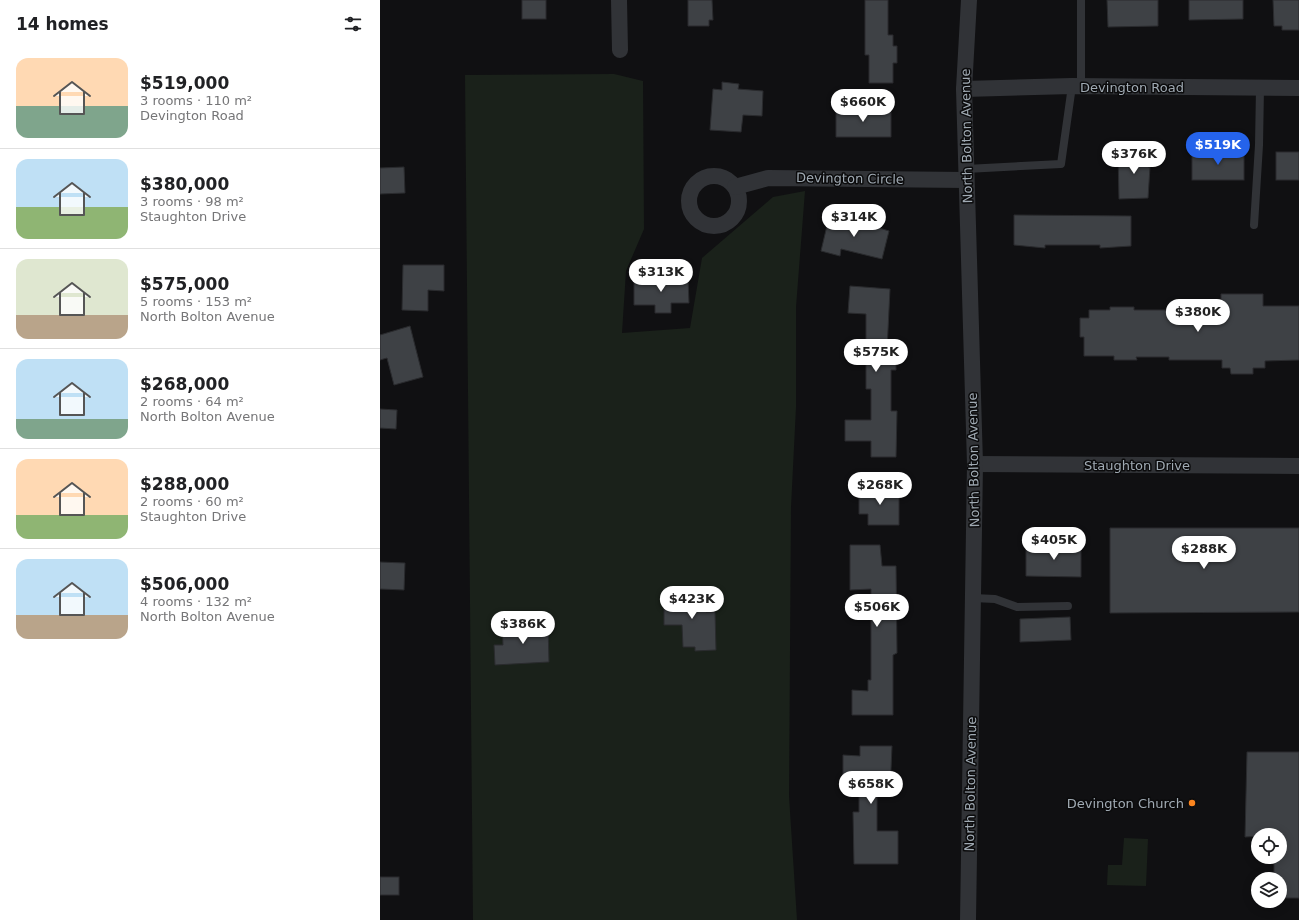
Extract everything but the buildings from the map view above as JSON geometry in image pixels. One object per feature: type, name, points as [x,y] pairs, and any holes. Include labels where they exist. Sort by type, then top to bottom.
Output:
[{"type":"street","points":[[619,0],[620,50]]},
{"type":"street","name":"North Bolton Avenue","points":[[968,920],[975,464],[964,89],[969,0]]},
{"type":"street","name":"Devington Road","points":[[964,89],[1077,86],[1299,88]]},
{"type":"street","name":"Devington Circle","points":[[735,187],[768,178],[966,174]]},
{"type":"street","name":"Staughton Drive","points":[[975,464],[1299,466]]},
{"type":"lane","points":[[966,174],[1061,164],[1077,86],[1081,0]]},
{"type":"lane","points":[[1254,225],[1259,145],[1260,88]]},
{"type":"lane","points":[[973,598],[995,599],[1017,607],[1068,606]]},
{"type":"shaded area","points":[[614,74],[643,81],[644,229],[626,271],[622,333],[690,328],[702,258],[773,197],[805,191],[796,307],[796,407],[791,507],[789,796],[797,920],[473,920],[465,75]]},
{"type":"shaded area","points":[[1124,838],[1148,839],[1146,886],[1107,885],[1108,865],[1122,865]]},
{"type":"place","name":"Devington Church","points":[[1192,803]]}]
